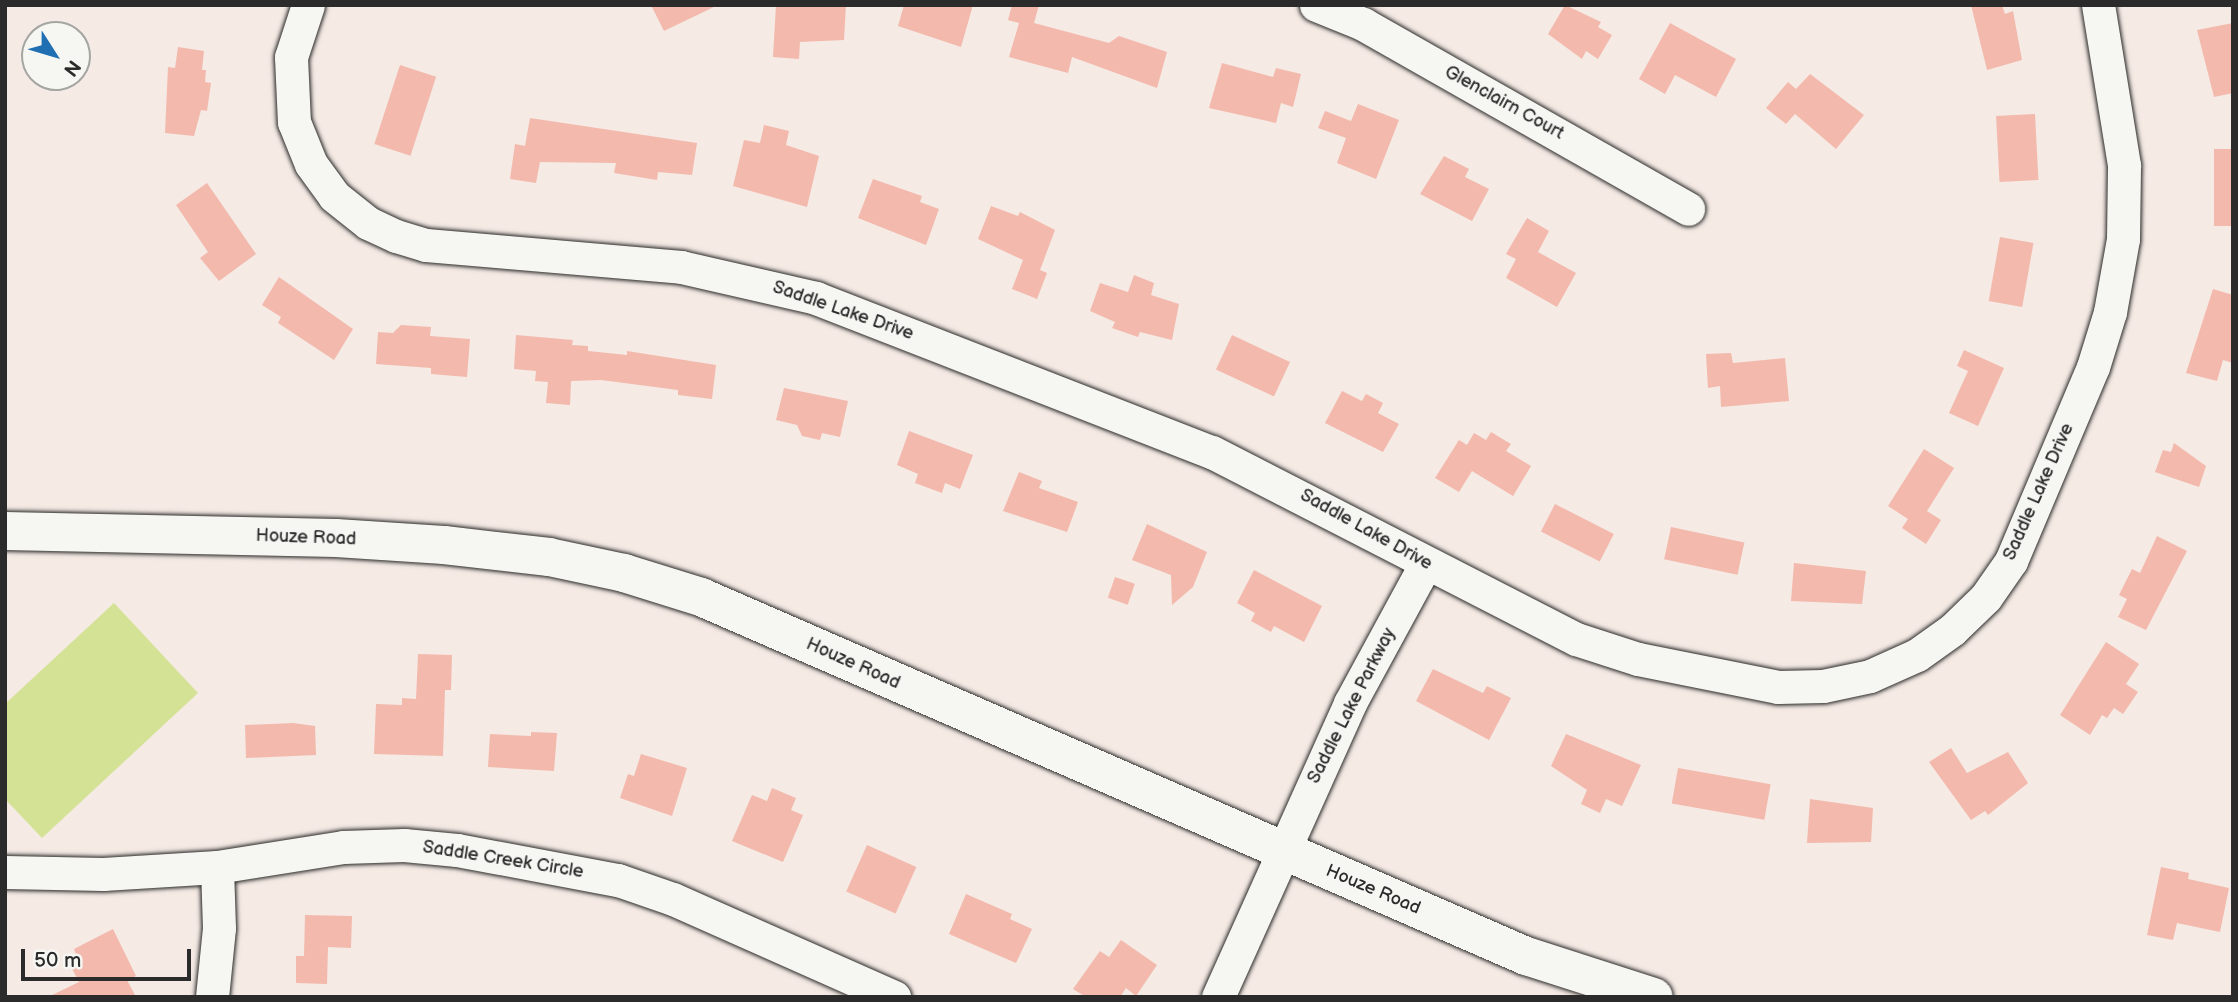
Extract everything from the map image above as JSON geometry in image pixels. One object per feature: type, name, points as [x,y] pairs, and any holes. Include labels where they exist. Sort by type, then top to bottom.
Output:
[{"type":"main road","name":"Houze Road","points":[[5,531],[335,538],[444,545],[549,557],[624,573],[701,597],[1526,956],[1654,997]]},
{"type":"street","name":"Saddle Lake Drive","points":[[308,5],[291,57],[294,122],[311,164],[334,196],[368,223],[426,245],[681,267],[816,298],[1212,452],[1576,639],[1638,659],[1778,687],[1823,686],[1870,676],[1917,655],[1952,630],[1986,597],[2011,561],[2092,367],[2110,312],[2123,239],[2124,165],[2098,5]]},
{"type":"street","name":"Glenclairn Court","points":[[1316,5],[1363,24],[1688,209]]},
{"type":"street","name":"Saddle Lake Parkway","points":[[1217,997],[1350,703],[1426,563]]},
{"type":"street","name":"Saddle Creek Circle","points":[[5,872],[103,874],[217,867],[342,847],[404,845],[457,850],[604,877],[673,899],[894,997]]},
{"type":"street","points":[[212,997],[219,928],[217,867]]},
{"type":"green space","points":[[114,603],[198,693],[42,838],[5,799],[5,704]]},
{"type":"building","points":[[651,5],[718,5],[664,31]]},
{"type":"building","points":[[776,5],[846,5],[844,40],[800,42],[799,59],[773,57]]},
{"type":"building","points":[[904,5],[973,5],[961,47],[898,26]]},
{"type":"building","points":[[1012,5],[1039,5],[1034,23],[1109,43],[1119,36],[1167,52],[1157,88],[1072,57],[1068,73],[1009,57],[1019,23],[1008,20]]},
{"type":"building","points":[[1565,5],[1601,22],[1598,27],[1612,35],[1598,59],[1586,51],[1582,59],[1548,34]]},
{"type":"building","points":[[1971,5],[2002,5],[2005,14],[2013,11],[2022,60],[1987,70]]},
{"type":"building","points":[[1670,23],[1736,59],[1716,97],[1675,75],[1665,94],[1639,79]]},
{"type":"building","points":[[2233,23],[2233,93],[2214,97],[2197,30]]},
{"type":"building","points":[[178,47],[204,51],[202,70],[206,70],[205,82],[211,83],[207,111],[201,110],[194,136],[165,133],[168,67],[175,68]]},
{"type":"building","points":[[1222,63],[1273,77],[1276,68],[1301,74],[1293,107],[1281,103],[1276,123],[1209,108]]},
{"type":"building","points":[[400,65],[436,77],[410,156],[374,144]]},
{"type":"building","points":[[1810,74],[1864,115],[1836,149],[1795,114],[1786,124],[1766,108],[1788,82],[1796,89]]},
{"type":"building","points":[[1358,104],[1399,120],[1376,179],[1337,163],[1346,138],[1318,128],[1325,111],[1351,121]]},
{"type":"building","points":[[2035,114],[2038,180],[2000,182],[1996,116]]},
{"type":"building","points":[[530,118],[697,143],[692,175],[658,172],[657,180],[614,173],[616,163],[540,162],[536,183],[510,179],[515,144],[525,146]]},
{"type":"building","points":[[764,125],[789,131],[786,145],[819,156],[807,207],[733,186],[744,140],[760,143]]},
{"type":"building","points":[[2214,149],[2233,149],[2233,226],[2214,226]]},
{"type":"building","points":[[1444,156],[1469,169],[1465,177],[1489,189],[1472,221],[1420,194]]},
{"type":"building","points":[[873,179],[922,196],[920,202],[939,209],[926,245],[858,218]]},
{"type":"building","points":[[207,183],[256,254],[219,281],[200,258],[208,252],[176,205]]},
{"type":"building","points":[[991,206],[1018,216],[1020,212],[1055,230],[1040,270],[1047,273],[1037,299],[1012,289],[1023,260],[978,239]]},
{"type":"building","points":[[1527,218],[1549,231],[1538,252],[1576,273],[1557,307],[1506,278],[1516,259],[1506,254]]},
{"type":"building","points":[[2000,237],[2033,243],[2022,307],[1989,301]]},
{"type":"building","points":[[1134,275],[1154,283],[1151,295],[1179,304],[1172,340],[1140,332],[1138,337],[1112,328],[1115,322],[1090,311],[1100,283],[1128,292]]},
{"type":"building","points":[[279,277],[353,329],[334,360],[278,323],[281,317],[262,305]]},
{"type":"building","points":[[2213,289],[2233,295],[2233,363],[2223,360],[2217,381],[2186,373]]},
{"type":"building","points":[[401,325],[431,327],[430,336],[470,339],[467,377],[431,374],[431,368],[376,364],[378,332],[393,333]]},
{"type":"building","points":[[516,335],[573,340],[572,345],[588,346],[588,351],[627,355],[627,351],[716,365],[712,399],[678,395],[678,390],[601,380],[571,381],[570,405],[546,403],[548,382],[535,381],[536,371],[514,369]]},
{"type":"building","points":[[1232,335],[1290,362],[1274,396],[1216,369]]},
{"type":"building","points":[[1964,350],[2004,368],[1978,426],[1949,413],[1968,371],[1957,366]]},
{"type":"building","points":[[1731,353],[1733,363],[1785,358],[1789,401],[1721,407],[1720,386],[1708,388],[1706,354]]},
{"type":"building","points":[[784,388],[848,401],[840,437],[822,433],[820,440],[802,436],[797,425],[776,420]]},
{"type":"building","points":[[1342,391],[1362,401],[1366,394],[1383,403],[1378,413],[1399,424],[1383,452],[1325,423]]},
{"type":"building","points":[[909,431],[973,455],[960,489],[945,483],[942,493],[915,483],[918,474],[897,465]]},
{"type":"building","points":[[1491,432],[1511,444],[1506,451],[1531,466],[1513,496],[1472,471],[1459,492],[1435,478],[1459,440],[1467,445],[1474,433],[1486,440]]},
{"type":"building","points":[[2174,443],[2206,466],[2199,487],[2155,472],[2163,450],[2171,452]]},
{"type":"building","points":[[1924,449],[1954,468],[1927,511],[1941,520],[1926,544],[1902,528],[1908,519],[1888,506]]},
{"type":"building","points":[[1019,472],[1042,481],[1039,488],[1078,502],[1067,532],[1003,511]]},
{"type":"building","points":[[1555,504],[1614,534],[1600,562],[1541,532]]},
{"type":"building","points":[[1147,524],[1207,552],[1193,587],[1172,605],[1171,575],[1132,560]]},
{"type":"building","points":[[1671,527],[1744,543],[1737,575],[1664,559]]},
{"type":"building","points":[[2157,536],[2187,551],[2146,630],[2118,617],[2127,599],[2119,595],[2132,569],[2140,573]]},
{"type":"building","points":[[1794,563],[1866,571],[1862,604],[1791,601]]},
{"type":"building","points":[[1254,570],[1322,606],[1304,642],[1274,626],[1271,632],[1251,621],[1255,613],[1237,603]]},
{"type":"building","points":[[1115,577],[1135,584],[1128,605],[1108,598]]},
{"type":"building","points":[[2106,642],[2139,664],[2126,684],[2138,692],[2123,714],[2114,708],[2107,718],[2102,715],[2090,735],[2060,715]]},
{"type":"building","points":[[418,654],[452,655],[451,690],[445,690],[443,756],[374,754],[376,704],[402,705],[402,698],[416,699]]},
{"type":"building","points":[[1433,669],[1483,693],[1487,686],[1511,698],[1489,740],[1416,701]]},
{"type":"building","points":[[293,723],[315,726],[316,755],[246,758],[245,725]]},
{"type":"building","points":[[531,732],[557,733],[554,771],[488,767],[490,734],[531,736]]},
{"type":"building","points":[[1566,734],[1641,765],[1622,806],[1606,799],[1600,813],[1581,804],[1587,790],[1551,766]]},
{"type":"building","points":[[1951,748],[1967,773],[2008,752],[2028,783],[1988,815],[1985,811],[1971,820],[1929,762]]},
{"type":"building","points":[[641,754],[687,768],[672,816],[620,798],[628,774],[634,776]]},
{"type":"building","points":[[1678,768],[1771,784],[1764,820],[1672,803]]},
{"type":"building","points":[[772,788],[796,798],[791,810],[803,815],[783,862],[732,841],[752,795],[767,801]]},
{"type":"building","points":[[1810,799],[1873,808],[1871,842],[1807,843]]},
{"type":"building","points":[[867,845],[916,867],[896,914],[846,892]]},
{"type":"building","points":[[2161,867],[2189,873],[2188,879],[2229,888],[2220,932],[2177,923],[2173,940],[2147,935]]},
{"type":"building","points":[[966,894],[1012,914],[1010,919],[1032,929],[1016,963],[949,934]]},
{"type":"building","points":[[305,915],[352,916],[351,948],[328,947],[327,984],[296,983],[296,956],[304,956]]},
{"type":"building","points":[[113,929],[136,976],[127,980],[136,997],[48,997],[79,982],[69,963],[78,959],[74,949]]},
{"type":"building","points":[[1121,940],[1157,965],[1136,996],[1126,988],[1120,997],[1086,997],[1073,989],[1100,951],[1109,957]]}]
